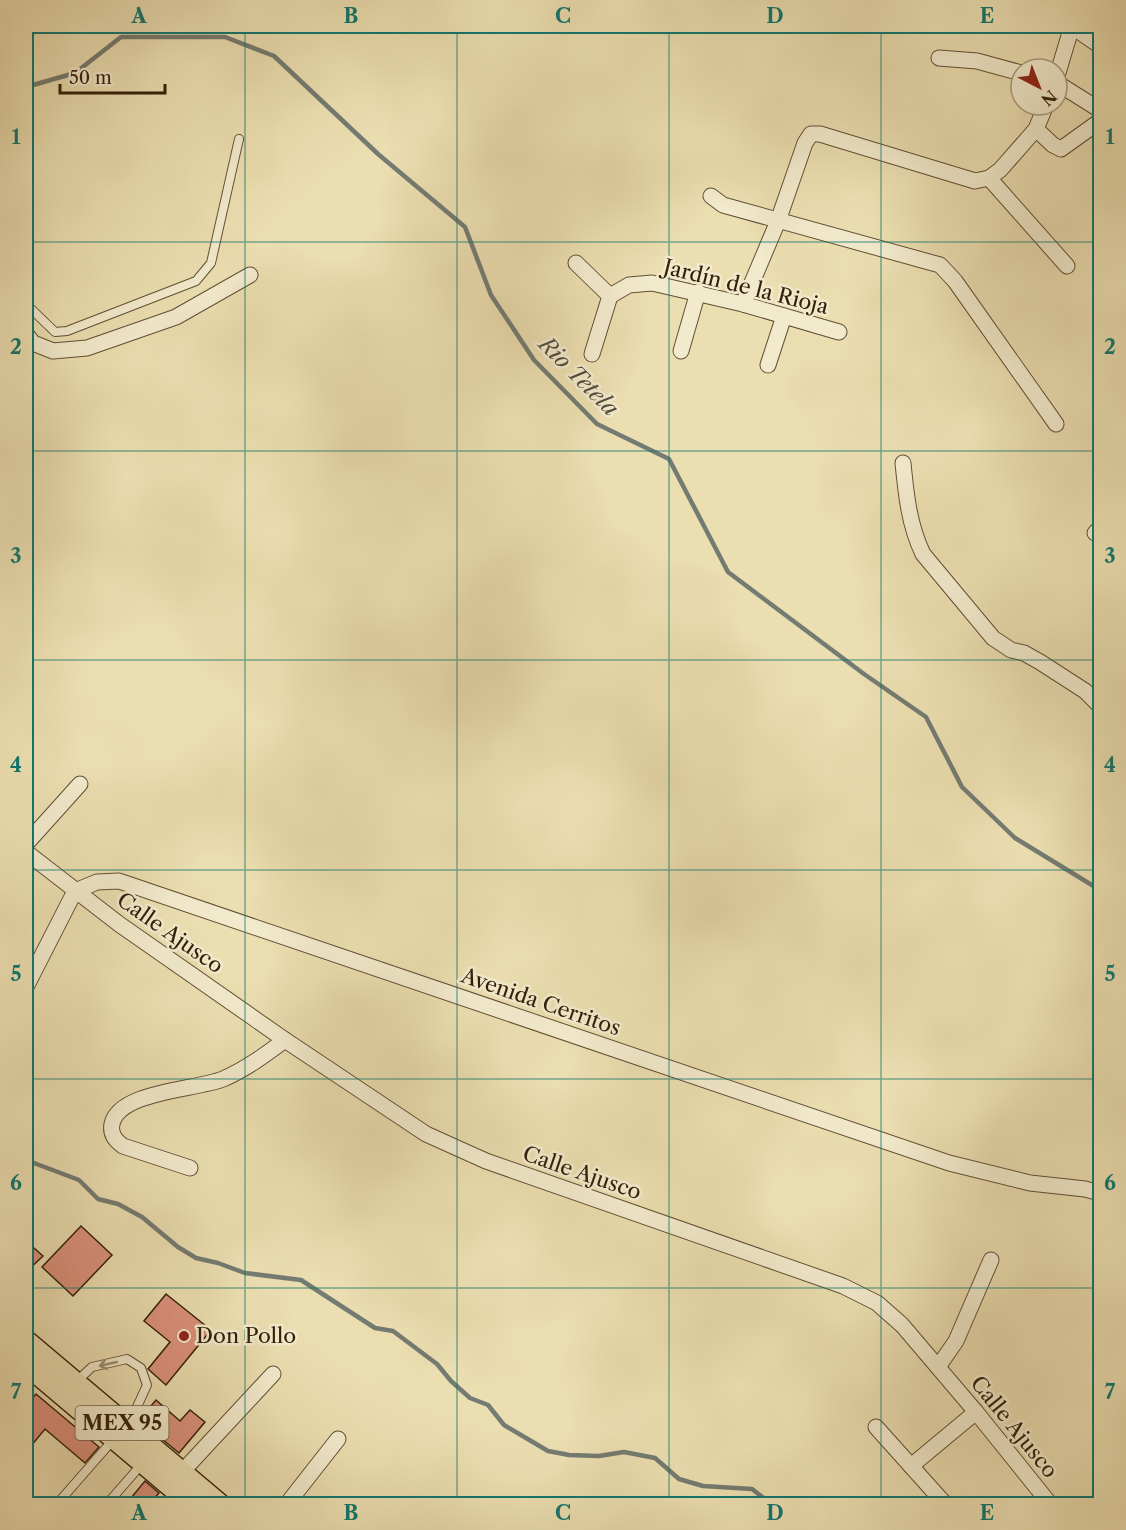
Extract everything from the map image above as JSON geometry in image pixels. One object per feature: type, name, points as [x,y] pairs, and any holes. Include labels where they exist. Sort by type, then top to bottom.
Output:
[{"type":"main road","name":"MEX 95","points":[[26,1342],[74,1384],[119,1432],[143,1463],[193,1504]]},
{"type":"main road","name":"MEX 95","points":[[31,1371],[181,1473],[218,1504]]},
{"type":"street","points":[[1063,57],[1073,26],[1101,44]]},
{"type":"street","points":[[939,58],[977,61],[1009,70]]},
{"type":"street","points":[[1069,90],[1101,110]]},
{"type":"street","points":[[743,304],[778,221],[805,143],[811,134],[820,134],[975,180],[989,178],[1000,170],[1036,129],[1041,117]]},
{"type":"street","points":[[1036,129],[1053,145],[1061,149],[1101,121]]},
{"type":"street","points":[[989,178],[1067,266]]},
{"type":"street","points":[[711,196],[723,205],[940,265],[955,281],[1056,424]]},
{"type":"street","points":[[576,263],[610,296],[592,354]]},
{"type":"street","points":[[26,334],[33,343],[53,351],[87,348],[176,317],[250,275]]},
{"type":"street","name":"Jardín de la Rioja","points":[[610,296],[628,285],[652,283],[698,292],[839,332]]},
{"type":"street","points":[[681,351],[698,292]]},
{"type":"street","points":[[768,365],[784,316]]},
{"type":"street","points":[[903,463],[909,513],[923,554],[993,638],[1011,650],[1024,653],[1040,662],[1084,691],[1101,706]]},
{"type":"street","points":[[26,844],[80,784]]},
{"type":"street","name":"Calle Ajusco","points":[[26,852],[119,924],[285,1040],[426,1134],[460,1151],[843,1286],[877,1303],[902,1325],[1050,1504]]},
{"type":"street","name":"Avenida Cerritos","points":[[75,891],[97,882],[118,881],[950,1163],[1030,1183],[1101,1193]]},
{"type":"street","points":[[26,987],[75,891]]},
{"type":"street","points":[[190,1168],[123,1146],[115,1140],[110,1131],[113,1116],[122,1107],[131,1103],[165,1092],[221,1080],[254,1064],[285,1040]]},
{"type":"street","points":[[938,1367],[956,1341],[990,1260]]},
{"type":"street","points":[[181,1473],[273,1374]]},
{"type":"street","points":[[911,1466],[976,1412]]},
{"type":"street","points":[[876,1427],[945,1504]]},
{"type":"street","points":[[287,1504],[338,1439]]},
{"type":"lane","points":[[26,304],[55,332],[67,331],[196,281],[211,263],[239,139]]},
{"type":"lane","points":[[57,1504],[119,1432],[136,1409],[147,1385],[141,1368],[127,1359],[92,1367],[74,1384]]},
{"type":"lane","points":[[107,1504],[143,1463]]},
{"type":"building","points":[[81,1226],[112,1255],[73,1296],[42,1267]]},
{"type":"building","points":[[26,1241],[43,1256],[26,1272]]},
{"type":"building","name":"Don Pollo","points":[[166,1294],[211,1330],[166,1385],[148,1369],[170,1342],[144,1321]]},
{"type":"building","points":[[36,1394],[99,1447],[85,1463],[45,1429],[26,1452],[26,1406]]},
{"type":"building","points":[[156,1400],[180,1421],[190,1410],[205,1422],[179,1453],[139,1420]]},
{"type":"building","points":[[145,1481],[159,1493],[149,1504],[126,1504]]},
{"type":"waterway","name":"Rio Tetela","points":[[26,87],[75,73],[121,37],[225,37],[274,56],[378,154],[465,227],[491,295],[534,360],[597,424],[669,459],[728,572],[864,674],[926,717],[962,787],[1015,838],[1100,890]]},
{"type":"waterway","points":[[26,1160],[79,1180],[98,1199],[118,1204],[142,1217],[178,1247],[196,1258],[245,1273],[301,1280],[375,1328],[393,1331],[437,1364],[470,1398],[488,1405],[504,1425],[548,1451],[569,1455],[599,1456],[624,1452],[655,1458],[679,1479],[703,1486],[752,1489],[771,1504]]},
{"type":"place","name":"Don Pollo","points":[[184,1336]]}]
